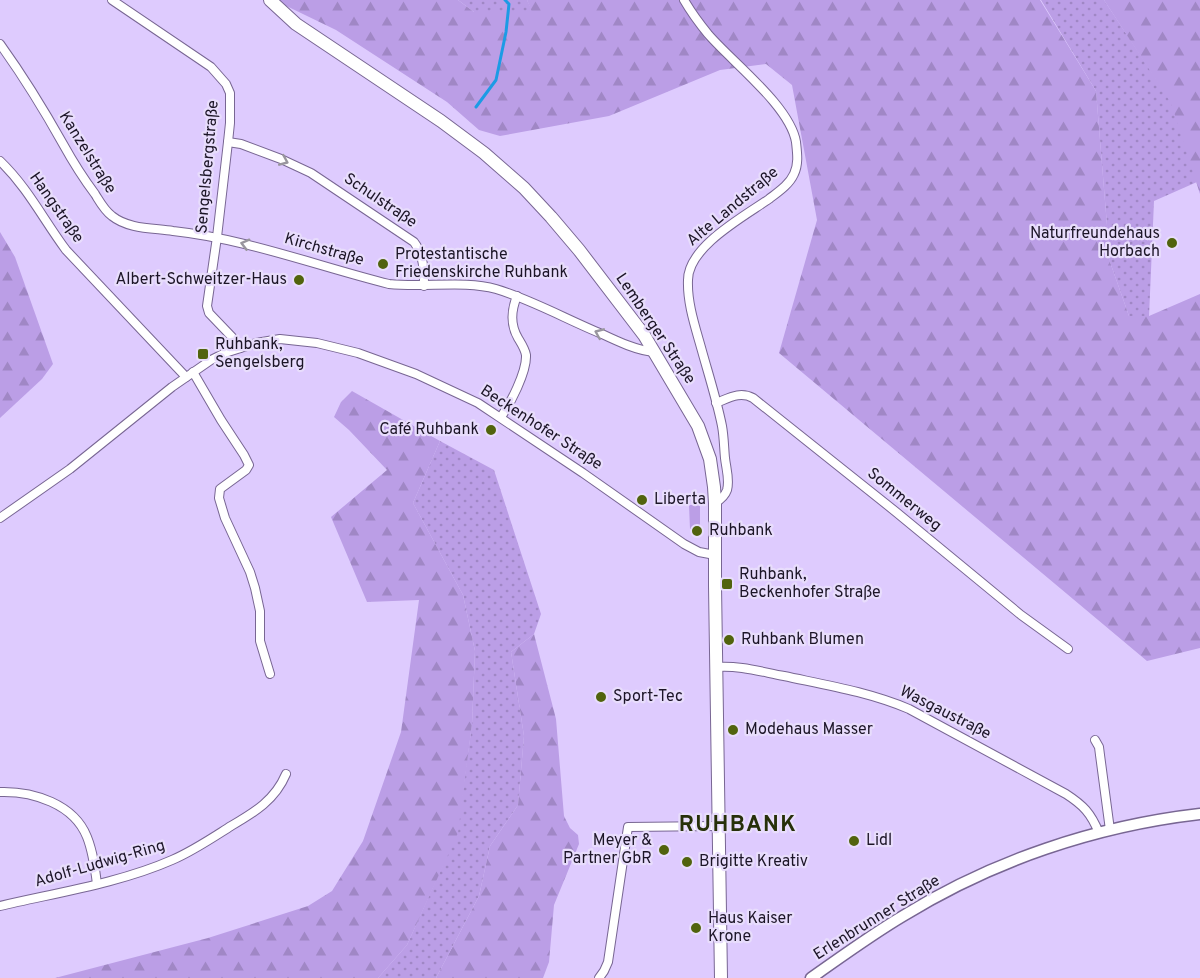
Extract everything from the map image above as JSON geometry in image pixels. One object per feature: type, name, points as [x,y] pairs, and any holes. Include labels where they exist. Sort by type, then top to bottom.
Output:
[{"type":"main road","name":"Lemberger Straße","points":[[270,0],[296,24],[433,115],[500,166],[531,195],[579,250],[644,335],[685,402],[701,434],[710,459],[715,504],[721,978]]},
{"type":"street","name":"Sengelsbergstraße","points":[[112,0],[211,67],[222,78],[230,93],[228,142],[207,310],[240,348]]},
{"type":"street","name":"Alte Landstraße","points":[[684,0],[708,34],[784,114],[795,140],[797,157],[794,175],[787,184],[716,236],[698,253],[689,268],[689,300],[723,430],[728,482],[724,495],[715,504]]},
{"type":"street","name":"Kanzelstraße","points":[[0,44],[31,90],[79,172],[111,216],[126,224],[217,237]]},
{"type":"street","name":"Schulstraße","points":[[228,142],[241,144],[311,173],[414,242],[421,257],[424,286]]},
{"type":"street","name":"Hangstraße","points":[[0,161],[23,186],[49,228],[66,250],[190,374],[244,455],[249,465],[246,470],[222,487],[219,498],[225,518],[255,588],[260,611],[260,641],[270,674]]},
{"type":"street","name":"Kirchstraße","points":[[217,237],[389,284],[424,286]]},
{"type":"street","points":[[424,286],[478,285],[496,289],[517,296],[632,348],[654,352]]},
{"type":"street","points":[[501,417],[510,404],[526,359],[512,319],[517,296]]},
{"type":"street","name":"Beckenhofer Straße","points":[[0,518],[70,469],[211,360],[256,343],[280,339],[317,342],[389,363],[478,403],[648,517],[684,544],[699,552],[715,555]]},
{"type":"street","name":"Sommerweg","points":[[716,403],[739,394],[746,394],[753,398],[1021,615],[1068,648]]},
{"type":"street","name":"Wasgaustraße","points":[[716,667],[737,667],[827,685],[890,701],[944,727],[1066,794],[1080,804],[1105,831]]},
{"type":"street","points":[[1095,740],[1101,755],[1105,831]]},
{"type":"street","name":"Adolf-Ludwig-Ring","points":[[0,906],[98,884],[145,871],[170,861],[201,845],[266,803],[281,786],[286,774]]},
{"type":"street","points":[[0,792],[36,797],[69,812],[87,836],[98,884]]},
{"type":"street","name":"Erlenbrunner Straße","points":[[811,978],[903,916],[988,871],[1105,831],[1200,814]]},
{"type":"street","points":[[599,978],[608,962],[628,828],[718,826]]},
{"type":"green space","points":[[274,0],[458,0],[474,12],[532,12],[527,0],[1040,0],[1096,91],[1110,262],[1129,316],[1149,316],[1200,294],[1200,648],[1147,661],[779,353],[817,220],[792,85],[766,64],[720,70],[609,116],[500,136],[479,130],[447,102],[336,30]]},
{"type":"green space","points":[[458,0],[527,0],[533,12],[474,12]]},
{"type":"green space","points":[[1041,0],[1104,0],[1172,103],[1197,182],[1154,201],[1149,317],[1129,316],[1110,262],[1096,91]]},
{"type":"green space","points":[[1104,0],[1200,0],[1200,194],[1171,103]]},
{"type":"green space","points":[[0,232],[15,257],[53,364],[42,379],[0,418]]},
{"type":"green space","points":[[352,391],[440,441],[413,503],[463,595],[475,651],[472,724],[458,833],[407,945],[378,978],[55,978],[208,938],[308,906],[332,891],[363,841],[401,732],[419,600],[367,602],[331,517],[387,470],[334,417],[341,402]]},
{"type":"green space","points":[[440,441],[494,470],[541,614],[534,634],[511,652],[524,736],[518,805],[490,846],[479,896],[436,978],[378,978],[407,945],[457,833],[472,724],[475,651],[463,595],[413,503]]},
{"type":"green space","points":[[689,505],[700,505],[700,529],[690,529]]},
{"type":"green space","points":[[534,634],[556,719],[564,816],[570,828],[578,835],[579,844],[554,905],[549,962],[543,978],[436,978],[479,896],[490,846],[518,805],[524,736],[511,652]]},
{"type":"waterway","points":[[476,107],[496,80],[506,32],[509,4],[505,0]]},
{"type":"place","name":"Naturfreundehaus Horbach","points":[[1172,243]]},
{"type":"place","name":"Protestantische Friedenskirche Ruhbank","points":[[383,264]]},
{"type":"place","name":"Albert-Schweitzer-Haus","points":[[299,280]]},
{"type":"place","name":"Ruhbank, Sengelsberg","points":[[203,354]]},
{"type":"place","name":"Café Ruhbank","points":[[491,430]]},
{"type":"place","name":"Liberta","points":[[642,500]]},
{"type":"place","name":"Ruhbank","points":[[697,531]]},
{"type":"place","name":"Ruhbank, Beckenhofer Straße","points":[[727,584]]},
{"type":"place","name":"Ruhbank Blumen","points":[[729,640]]},
{"type":"place","name":"Sport-Tec","points":[[601,697]]},
{"type":"place","name":"Modehaus Masser","points":[[733,730]]},
{"type":"place","name":"Lidl","points":[[854,841]]},
{"type":"place","name":"Meyer & Partner GbR","points":[[664,850]]},
{"type":"place","name":"Brigitte Kreativ","points":[[687,862]]},
{"type":"place","name":"Haus Kaiser Krone","points":[[696,928]]},
{"type":"district","name":"RUHBANK","points":[[738,825]]}]
